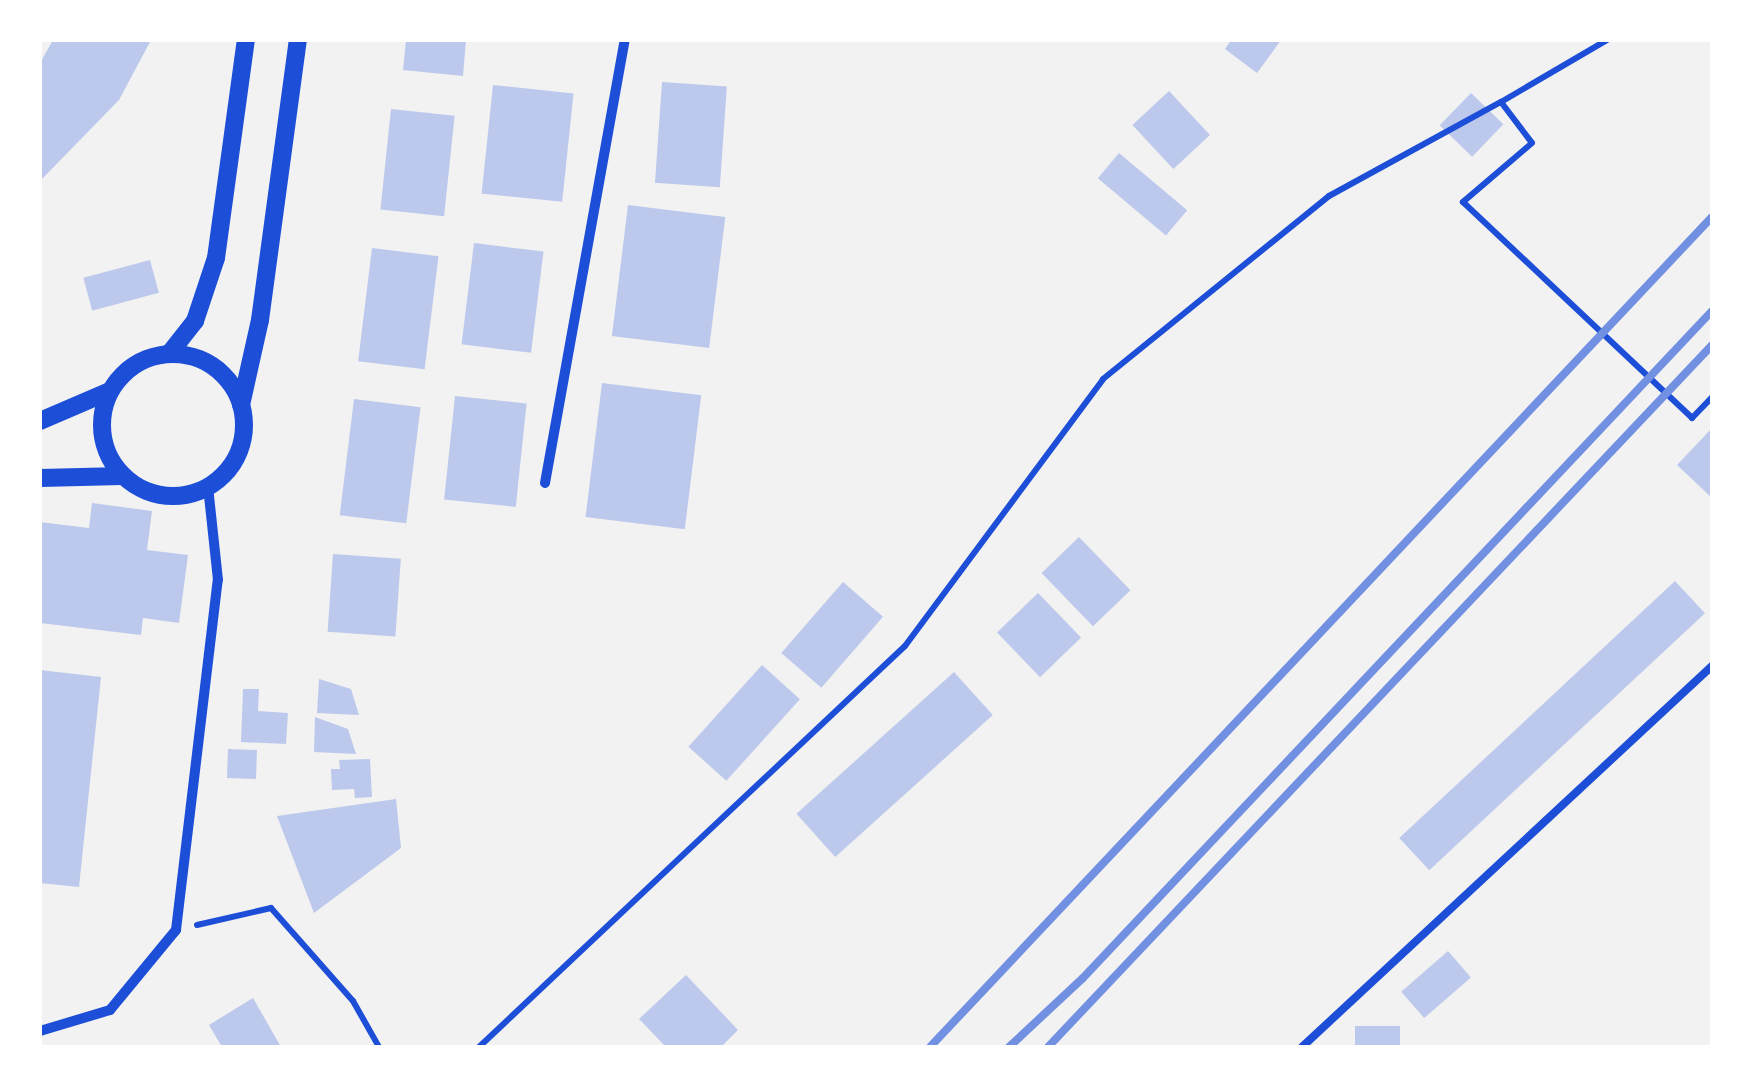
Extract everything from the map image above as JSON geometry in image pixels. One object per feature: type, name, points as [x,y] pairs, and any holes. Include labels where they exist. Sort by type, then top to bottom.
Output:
[{"type":"street","points":[[40,421],[110,390],[135,365],[168,354],[196,320],[216,258],[246,40]]},
{"type":"street","points":[[40,478],[122,476],[163,496],[208,487],[238,452],[241,405],[260,320],[298,40]]},
{"type":"street","points":[[544,483],[625,40]]},
{"type":"street","points":[[168,354],[213,366],[241,405]]},
{"type":"street","points":[[110,390],[102,435],[122,476]]},
{"type":"street","points":[[40,1031],[110,1010],[176,930],[218,580],[208,487]]},
{"type":"lane","points":[[1302,1047],[1712,666]]},
{"type":"path","points":[[480,1047],[904,646],[1102,379],[1328,196],[1607,40]]},
{"type":"path","points":[[1501,102],[1532,143],[1463,202],[1692,418],[1712,397]]},
{"type":"path","points":[[176,930],[270,908],[353,1001],[379,1047]]},
{"type":"building","points":[[53,40],[151,40],[119,100],[40,181],[40,63]]},
{"type":"building","points":[[406,40],[466,40],[463,76],[403,70]]},
{"type":"building","points":[[1231,40],[1281,40],[1257,73],[1225,49]]},
{"type":"building","points":[[662,82],[727,87],[720,187],[655,183]]},
{"type":"building","points":[[493,85],[574,93],[562,202],[482,193]]},
{"type":"building","points":[[1169,91],[1210,135],[1173,169],[1132,125]]},
{"type":"building","points":[[1471,93],[1503,124],[1472,157],[1440,125]]},
{"type":"building","points":[[391,109],[455,116],[444,216],[380,209]]},
{"type":"building","points":[[1119,153],[1187,210],[1166,235],[1098,178]]},
{"type":"building","points":[[628,205],[725,217],[709,348],[612,336]]},
{"type":"building","points":[[474,243],[543,252],[531,353],[462,344]]},
{"type":"building","points":[[372,248],[439,256],[425,369],[358,361]]},
{"type":"building","points":[[150,260],[159,293],[92,311],[83,278]]},
{"type":"building","points":[[602,383],[701,395],[685,529],[586,517]]},
{"type":"building","points":[[455,396],[527,404],[516,507],[444,499]]},
{"type":"building","points":[[354,399],[421,407],[406,523],[340,515]]},
{"type":"building","points":[[1712,428],[1712,498],[1677,465]]},
{"type":"building","points":[[92,503],[152,511],[147,550],[188,555],[179,623],[143,618],[141,635],[40,623],[40,522],[89,528]]},
{"type":"building","points":[[1079,537],[1130,590],[1093,626],[1042,573]]},
{"type":"building","points":[[333,554],[401,559],[395,637],[328,632]]},
{"type":"building","points":[[1675,581],[1705,613],[1429,870],[1399,838]]},
{"type":"building","points":[[843,582],[883,617],[821,688],[781,653]]},
{"type":"building","points":[[1038,593],[1081,638],[1040,677],[997,633]]},
{"type":"building","points":[[762,665],[800,699],[726,781],[688,747]]},
{"type":"building","points":[[40,670],[101,677],[79,887],[40,883]]},
{"type":"building","points":[[954,672],[993,715],[835,857],[796,814]]},
{"type":"building","points":[[319,679],[351,689],[359,715],[317,713]]},
{"type":"building","points":[[243,689],[259,689],[258,711],[288,713],[286,744],[241,742]]},
{"type":"building","points":[[315,717],[348,729],[356,754],[314,752]]},
{"type":"building","points":[[228,749],[257,750],[256,779],[227,778]]},
{"type":"building","points":[[370,759],[372,797],[355,798],[354,789],[332,790],[331,769],[340,769],[339,760]]},
{"type":"building","points":[[396,799],[401,848],[314,913],[277,816]]},
{"type":"building","points":[[1448,951],[1471,977],[1424,1018],[1401,992]]},
{"type":"building","points":[[686,975],[738,1030],[721,1047],[666,1047],[639,1019]]},
{"type":"building","points":[[253,998],[281,1047],[222,1047],[209,1025]]},
{"type":"building","points":[[1355,1026],[1400,1026],[1400,1047],[1355,1047]]},
{"type":"railway","points":[[930,1047],[1712,217]]},
{"type":"railway","points":[[1009,1047],[1082,979],[1712,311]]},
{"type":"railway","points":[[1048,1047],[1712,345]]}]
